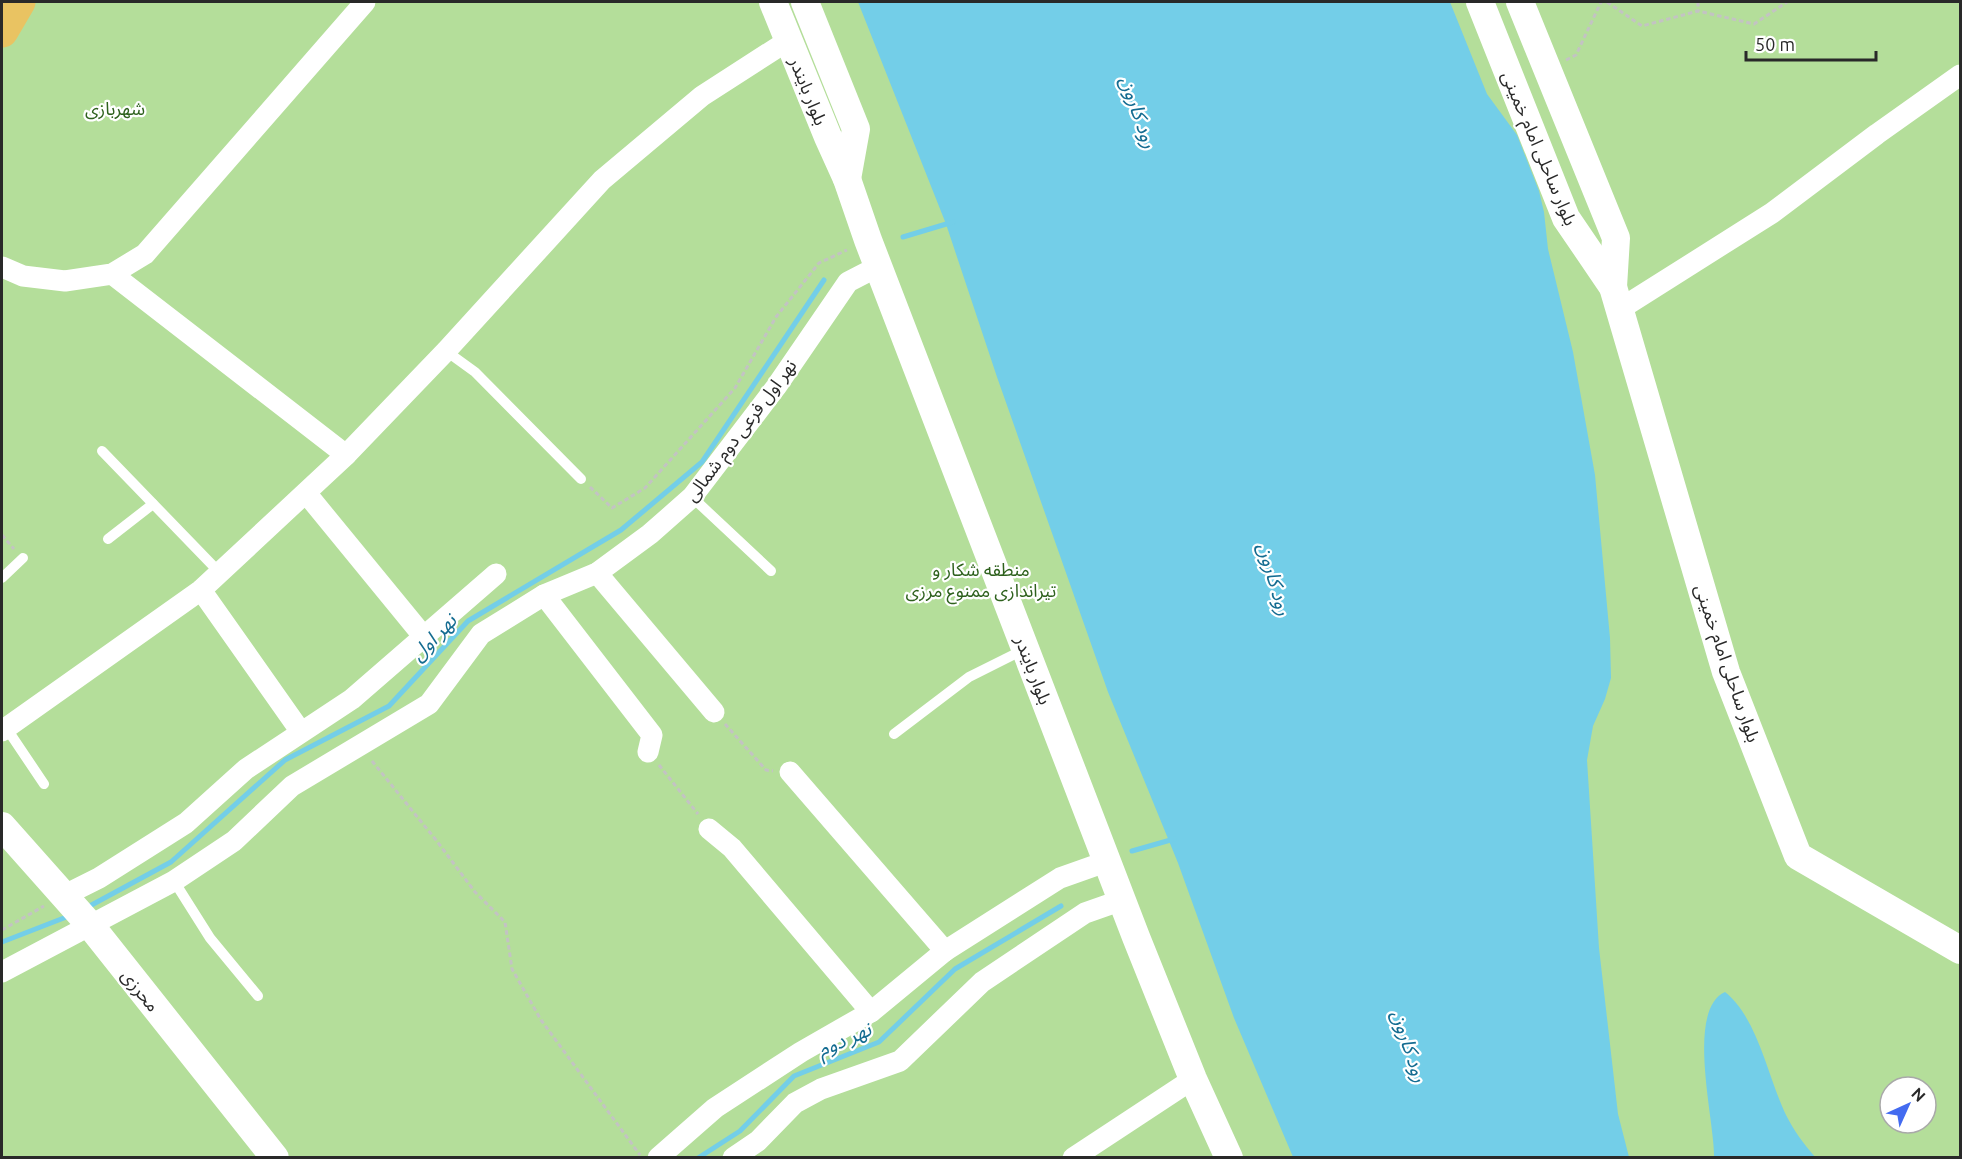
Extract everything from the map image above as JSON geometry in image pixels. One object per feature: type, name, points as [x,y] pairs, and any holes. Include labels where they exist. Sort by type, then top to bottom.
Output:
[{"type":"main road","points":[[2,31],[19,2]]},
{"type":"street","points":[[2,267],[23,276],[65,281],[111,274],[145,254],[365,2]]},
{"type":"street","name":"بلوار بایندر","points":[[773,2],[847,179],[868,240],[1122,900],[1193,1079],[1229,1158]]},
{"type":"street","name":"بلوار بایندر","points":[[805,2],[855,129],[847,179]]},
{"type":"street","name":"بلوار ساحلی امام خمینی","points":[[1480,2],[1566,218],[1617,298]]},
{"type":"street","name":"بلوار ساحلی امام خمینی","points":[[1520,2],[1616,238],[1617,298],[1726,672],[1798,856],[1960,950]]},
{"type":"street","points":[[3,727],[201,590],[346,455],[446,351],[602,180],[702,96],[789,39]]},
{"type":"street","points":[[1617,298],[1772,213],[1960,75]]},
{"type":"street","name":"نهر اول فرعی دوم شمالی","points":[[77,911],[174,881],[234,841],[292,786],[429,704],[481,634],[544,595],[597,573],[650,534],[692,496],[776,387],[848,282],[879,266]]},
{"type":"street","points":[[111,274],[346,455]]},
{"type":"street","points":[[306,493],[424,637]]},
{"type":"street","points":[[597,573],[714,712]]},
{"type":"street","points":[[2,972],[77,911],[99,878],[186,823],[246,769],[352,699],[496,574]]},
{"type":"street","points":[[201,590],[301,732]]},
{"type":"street","points":[[544,595],[652,735],[648,752]]},
{"type":"street","points":[[790,772],[945,951]]},
{"type":"street","name":"محرزی","points":[[2,826],[77,911],[275,1158]]},
{"type":"street","points":[[709,829],[732,848],[871,1012]]},
{"type":"street","points":[[658,1158],[715,1108],[801,1052],[871,1012],[945,951],[1060,878],[1108,861]]},
{"type":"street","points":[[733,1158],[758,1141],[795,1103],[821,1089],[900,1061],[982,982],[1085,913],[1122,900]]},
{"type":"street","points":[[1072,1158],[1193,1079]]},
{"type":"lane","points":[[446,351],[475,372],[581,478]]},
{"type":"lane","points":[[102,451],[220,573]]},
{"type":"lane","points":[[692,496],[771,571]]},
{"type":"lane","points":[[108,539],[153,504]]},
{"type":"lane","points":[[2,578],[23,558]]},
{"type":"lane","points":[[894,734],[969,677],[1026,648]]},
{"type":"lane","points":[[3,727],[44,784]]},
{"type":"lane","points":[[174,881],[210,938],[258,996]]},
{"type":"path","points":[[1547,68],[1576,55],[1601,2]]},
{"type":"path","points":[[1607,2],[1642,26],[1698,11],[1754,24],[1786,2]]},
{"type":"path","points":[[1698,2],[1698,11]]},
{"type":"path","points":[[581,478],[612,508],[645,488],[735,388],[776,317],[819,263],[868,240]]},
{"type":"path","points":[[2,535],[23,558]]},
{"type":"path","points":[[714,712],[766,770],[790,772]]},
{"type":"path","points":[[360,745],[475,892],[505,922],[512,969],[541,1020],[642,1158]]},
{"type":"path","points":[[648,752],[709,829]]},
{"type":"path","points":[[2,930],[77,911]]},
{"type":"green space","name":"منطقه شکار و تیراندازی ممنوع مرزی","points":[[2,2],[1960,2],[1960,1157],[2,1158]]},
{"type":"water","name":"رود کارون","points":[[858,2],[1450,2],[1487,94],[1517,135],[1539,191],[1548,249],[1573,352],[1595,475],[1610,638],[1611,678],[1593,726],[1587,760],[1599,948],[1618,1114],[1629,1157],[1293,1157],[1234,1018],[1178,863],[1108,692],[997,377],[946,224]]},
{"type":"water","points":[[1725,992],[1746,1017],[1786,1115],[1799,1137],[1815,1157],[1714,1157],[1704,1043],[1707,1020],[1713,1003]]},
{"type":"waterway","points":[[903,237],[953,222]]},
{"type":"waterway","name":"نهر اول","points":[[86,908],[171,862],[285,760],[389,706],[468,621],[621,530],[702,462],[824,280]]},
{"type":"waterway","points":[[1132,851],[1174,839]]},
{"type":"waterway","name":"نهر دوم","points":[[698,1158],[740,1131],[794,1076],[879,1042],[955,969],[1061,906]]},
{"type":"waterway","name":"نهر اول","points":[[2,942],[69,916]]},
{"type":"park label","name":"شهربازی","points":[[115,108]]}]
